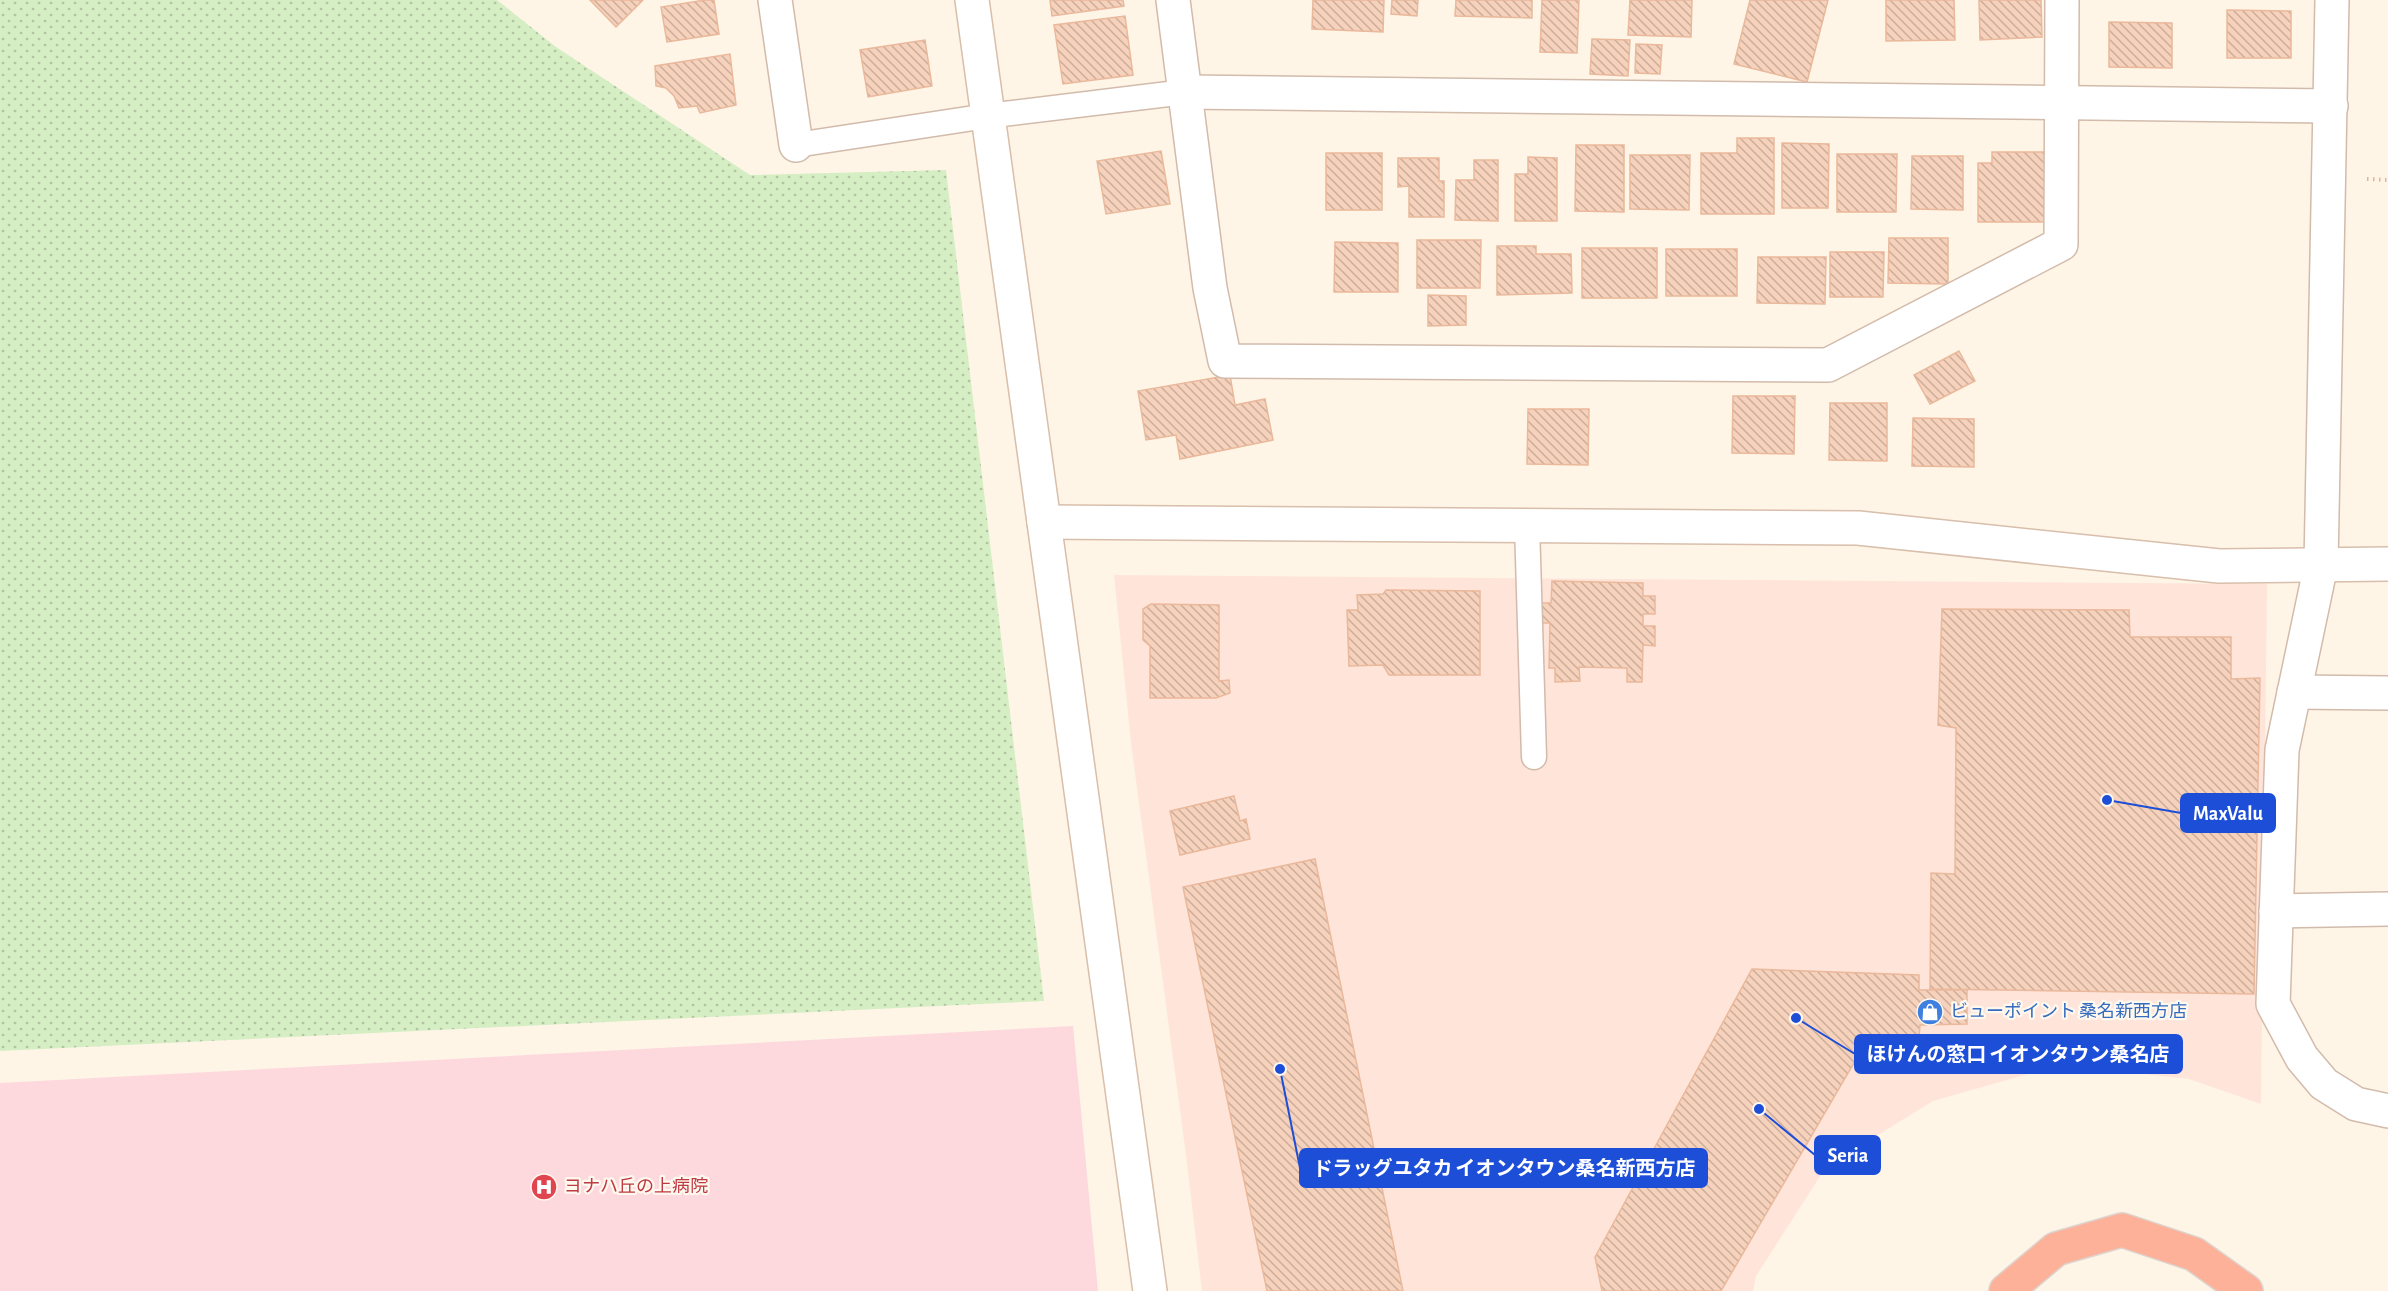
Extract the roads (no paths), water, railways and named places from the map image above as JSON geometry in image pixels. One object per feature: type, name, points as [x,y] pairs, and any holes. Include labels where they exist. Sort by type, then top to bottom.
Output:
[{"type":"highway","points":[[2006,1291],[2056,1249],[2122,1230],[2194,1254],[2246,1291]]},
{"type":"street","points":[[775,0],[796,145]]},
{"type":"street","points":[[972,0],[1150,1291]]},
{"type":"street","points":[[1173,0],[1210,288],[1225,361],[1828,365],[2061,244],[2062,0]]},
{"type":"street","points":[[2332,0],[2321,565],[2282,750],[2273,1004],[2302,1058],[2324,1084],[2356,1104],[2388,1111]]},
{"type":"street","points":[[1185,92],[2331,106]]},
{"type":"street","points":[[1044,522],[1858,528],[2219,566],[2388,564]]},
{"type":"street","points":[[2294,692],[2388,693]]},
{"type":"street","points":[[2276,911],[2388,909]]},
{"type":"lane","points":[[796,145],[987,116],[1185,92]]},
{"type":"lane","points":[[1527,525],[1534,757]]},
{"type":"place","name":"MaxValu","points":[[2107,800]]},
{"type":"place","name":"ビューポイント 桑名新西方店","points":[[1930,1012]]},
{"type":"place","name":"ほけんの窓口 イオンタウン桑名店","points":[[1796,1018]]},
{"type":"place","name":"ドラッグユタカ イオンタウン桑名新西方店","points":[[1280,1069]]},
{"type":"place","name":"Seria","points":[[1759,1109]]},
{"type":"place","name":"ヨナハ丘の上病院","points":[[544,1187]]}]
